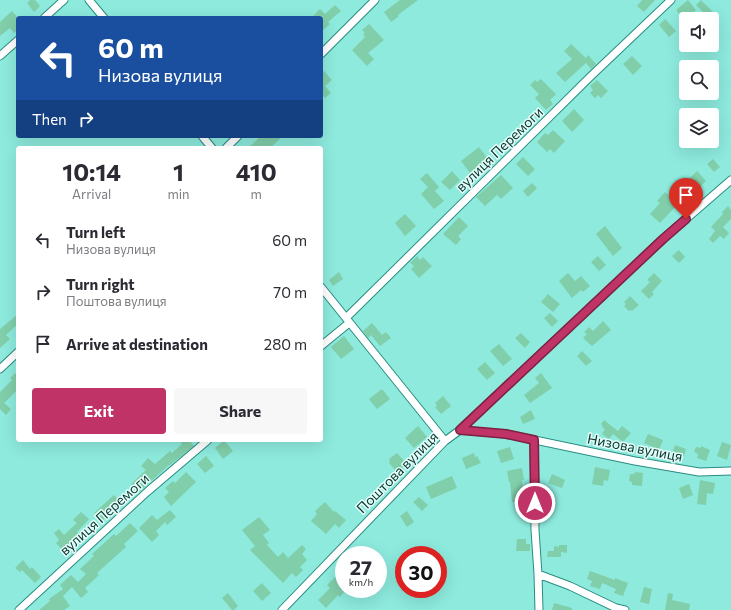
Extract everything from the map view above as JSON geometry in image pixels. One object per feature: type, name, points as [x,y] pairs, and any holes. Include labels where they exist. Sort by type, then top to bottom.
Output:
[{"type":"street","points":[[46,16],[64,0]]},
{"type":"street","points":[[89,0],[102,16]]},
{"type":"street","points":[[323,52],[375,0]]},
{"type":"street","name":"вулиця Перемоги","points":[[323,344],[591,76],[671,0]]},
{"type":"street","points":[[0,56],[16,42]]},
{"type":"street","points":[[204,138],[210,146]]},
{"type":"street","points":[[228,146],[236,138]]},
{"type":"street","name":"Поштова вулиця","points":[[282,610],[445,441],[460,430],[663,239],[731,180]]},
{"type":"street","points":[[323,289],[445,441]]},
{"type":"street","points":[[0,369],[16,354]]},
{"type":"street","name":"Низова вулиця","points":[[460,430],[506,434],[635,461],[699,472],[731,471]]},
{"type":"street","points":[[534,440],[535,530],[539,610]]},
{"type":"street","name":"вулиця Перемоги","points":[[19,610],[147,492],[206,442]]},
{"type":"street","points":[[538,574],[570,586],[616,608],[625,610]]},
{"type":"building","points":[[30,0],[35,0],[40,6],[34,12],[27,3]]},
{"type":"building","points":[[400,0],[418,0],[391,22],[384,12]]},
{"type":"building","points":[[642,0],[655,0],[644,12],[637,6]]},
{"type":"building","points":[[688,0],[696,10],[694,12],[679,12],[679,14],[676,10]]},
{"type":"building","points":[[701,0],[713,12],[703,12],[696,5]]},
{"type":"building","points":[[335,5],[341,11],[328,22],[330,24],[323,30],[323,16],[313,16],[320,9],[325,14]]},
{"type":"building","points":[[12,11],[16,16],[16,32],[14,33],[10,28],[0,36],[0,22]]},
{"type":"building","points":[[665,19],[676,31],[669,37],[659,25]]},
{"type":"building","points":[[369,24],[384,40],[368,53],[374,59],[367,66],[352,50],[365,37],[363,35],[365,33],[362,30]]},
{"type":"building","points":[[571,44],[586,58],[588,55],[596,64],[591,69],[586,63],[565,82],[556,73],[572,59],[564,51]]},
{"type":"building","points":[[632,56],[642,66],[633,75],[623,64]]},
{"type":"building","points":[[324,71],[332,80],[325,86],[331,93],[325,98],[323,96]]},
{"type":"building","points":[[541,79],[556,94],[550,100],[553,104],[546,110],[535,98],[539,94],[530,85],[535,80],[537,82]]},
{"type":"building","points":[[597,80],[608,91],[601,98],[598,95],[595,98],[590,93],[593,90],[590,86]]},
{"type":"building","points":[[574,109],[584,120],[572,132],[562,121]]},
{"type":"building","points":[[553,130],[565,141],[554,153],[550,149],[547,152],[537,142],[545,133],[548,135]]},
{"type":"building","points":[[259,138],[281,138],[272,146],[250,146]]},
{"type":"building","points":[[479,147],[488,159],[470,173],[461,161]]},
{"type":"building","points":[[523,157],[535,169],[528,176],[516,164]]},
{"type":"building","points":[[713,159],[720,167],[714,172],[707,164]]},
{"type":"building","points":[[452,171],[460,180],[450,190],[441,182]]},
{"type":"building","points":[[697,171],[706,181],[700,187],[695,182],[692,185],[687,181]]},
{"type":"building","points":[[427,173],[439,187],[435,191],[444,201],[434,209],[421,194],[428,187],[420,179]]},
{"type":"building","points":[[501,175],[513,188],[501,199],[497,195],[485,206],[476,197]]},
{"type":"building","points":[[532,183],[537,188],[528,197],[523,191]]},
{"type":"building","points":[[665,192],[678,204],[660,223],[650,214],[660,203],[657,201]]},
{"type":"building","points":[[728,206],[731,210],[731,219],[723,227],[729,233],[724,239],[720,236],[713,243],[709,239],[715,231],[711,227]]},
{"type":"building","points":[[405,214],[416,226],[405,236],[395,223]]},
{"type":"building","points":[[459,217],[468,226],[458,236],[461,239],[456,245],[443,234]]},
{"type":"building","points":[[605,226],[622,248],[613,256],[596,234]]},
{"type":"building","points":[[679,250],[685,257],[679,263],[672,256]]},
{"type":"building","points":[[417,256],[420,260],[423,257],[432,266],[419,278],[411,269],[414,266],[410,263]]},
{"type":"building","points":[[598,256],[606,265],[599,271],[591,262]]},
{"type":"building","points":[[339,272],[343,279],[333,286],[329,280]]},
{"type":"building","points":[[568,273],[575,281],[581,276],[590,286],[583,292],[581,290],[572,298],[559,281]]},
{"type":"building","points":[[654,273],[662,281],[652,292],[654,294],[649,299],[641,291],[650,282],[647,280]]},
{"type":"building","points":[[548,294],[560,304],[553,312],[541,302]]},
{"type":"building","points":[[630,296],[639,305],[632,311],[629,311],[624,306],[626,304],[624,302]]},
{"type":"building","points":[[550,313],[558,321],[552,327],[544,318]]},
{"type":"building","points":[[16,316],[16,326],[6,335],[10,339],[0,348],[0,329]]},
{"type":"building","points":[[603,321],[611,330],[592,346],[583,338],[587,334],[584,332],[589,327],[593,331]]},
{"type":"building","points":[[372,323],[382,335],[386,332],[391,338],[380,346],[371,335],[368,338],[363,331]]},
{"type":"building","points":[[521,333],[530,342],[525,348],[515,338]]},
{"type":"building","points":[[344,336],[354,349],[341,359],[331,347]]},
{"type":"building","points":[[499,344],[512,359],[503,366],[490,351]]},
{"type":"building","points":[[582,351],[592,361],[586,366],[577,356]]},
{"type":"building","points":[[485,362],[495,373],[487,380],[477,369]]},
{"type":"building","points":[[15,373],[16,374],[16,391],[4,403],[11,409],[6,415],[0,409],[0,392],[12,380],[10,378]]},
{"type":"building","points":[[541,373],[552,388],[530,403],[524,395],[539,383],[535,378]]},
{"type":"building","points":[[382,389],[390,399],[377,409],[369,399]]},
{"type":"building","points":[[443,396],[451,406],[441,414],[435,407],[437,406],[435,403]]},
{"type":"building","points":[[531,410],[535,419],[523,424],[520,417]]},
{"type":"building","points":[[604,420],[618,431],[622,426],[631,433],[623,442],[613,434],[609,439],[602,434],[605,429],[601,424]]},
{"type":"building","points":[[418,426],[427,437],[414,448],[405,438]]},
{"type":"building","points":[[648,434],[663,440],[657,455],[651,452],[653,447],[644,443]]},
{"type":"building","points":[[180,442],[191,442],[194,446],[169,465],[139,492],[131,484],[146,470],[141,466],[148,458],[155,464],[170,451],[172,453],[182,444]]},
{"type":"building","points":[[222,442],[226,442],[233,451],[223,459],[215,448]]},
{"type":"building","points":[[722,442],[731,445],[727,460],[717,456]]},
{"type":"building","points":[[675,445],[686,449],[684,456],[672,453]]},
{"type":"building","points":[[701,446],[710,450],[706,461],[697,458],[698,454],[694,452],[696,447],[701,448]]},
{"type":"building","points":[[510,447],[514,459],[501,463],[497,451]]},
{"type":"building","points":[[397,453],[407,464],[399,471],[396,471],[389,463],[389,459]]},
{"type":"building","points":[[474,453],[475,457],[477,456],[481,463],[466,469],[462,458]]},
{"type":"building","points":[[206,456],[214,466],[205,473],[197,464]]},
{"type":"building","points":[[595,467],[610,470],[608,481],[604,480],[603,486],[592,484]]},
{"type":"building","points":[[522,468],[524,480],[522,480],[524,501],[512,502],[510,482],[507,471]]},
{"type":"building","points":[[186,472],[196,482],[171,506],[164,497],[169,492],[165,488],[173,481],[175,483]]},
{"type":"building","points":[[635,472],[643,473],[642,486],[632,485],[632,482],[629,481],[630,474],[634,474]]},
{"type":"building","points":[[552,474],[565,480],[562,488],[548,483]]},
{"type":"building","points":[[452,476],[457,488],[431,499],[426,487]]},
{"type":"building","points":[[700,480],[715,483],[713,494],[707,493],[706,505],[697,504]]},
{"type":"building","points":[[689,484],[693,495],[683,499],[679,488]]},
{"type":"building","points":[[114,495],[122,504],[102,521],[94,513]]},
{"type":"building","points":[[419,497],[428,505],[422,511],[413,502]]},
{"type":"building","points":[[325,502],[334,512],[335,511],[346,520],[339,528],[335,524],[326,534],[311,521],[317,514],[315,511]]},
{"type":"building","points":[[170,510],[176,517],[167,525],[165,522],[156,531],[159,535],[152,542],[139,528],[152,515],[157,520]]},
{"type":"building","points":[[407,511],[414,522],[407,527],[400,516]]},
{"type":"building","points":[[81,512],[89,519],[77,532],[82,537],[65,553],[56,543],[59,540],[54,533],[59,529],[64,535],[77,523],[73,520]]},
{"type":"building","points":[[259,517],[270,530],[263,535],[269,543],[267,545],[278,557],[283,552],[288,558],[302,545],[306,549],[302,554],[307,560],[300,567],[303,570],[296,577],[292,573],[283,583],[250,550],[255,546],[242,530]]},
{"type":"building","points":[[130,523],[138,531],[124,544],[126,547],[97,573],[99,575],[85,588],[88,592],[81,598],[72,587],[63,596],[70,606],[64,610],[39,610],[50,601],[49,599],[63,589],[60,585],[71,575],[78,582],[86,574],[80,569],[94,556],[92,554],[114,534],[116,536]]},
{"type":"building","points":[[517,539],[526,539],[526,544],[530,544],[530,551],[516,551]]},
{"type":"building","points":[[559,545],[567,545],[567,553],[561,552],[561,557],[547,557],[548,551],[554,551],[554,546],[559,547]]},
{"type":"building","points":[[23,560],[30,569],[32,567],[41,577],[35,583],[22,570],[20,572],[15,568]]},
{"type":"building","points":[[590,571],[628,583],[623,596],[614,593],[616,589],[602,583],[600,589],[590,586],[592,581],[587,579]]},
{"type":"building","points":[[335,577],[335,598],[326,608],[318,600],[330,588],[327,585]]},
{"type":"building","points":[[262,583],[271,593],[262,601],[253,591]]},
{"type":"building","points":[[644,587],[652,589],[649,604],[640,602]]},
{"type":"building","points":[[228,593],[238,606],[234,610],[232,610],[222,598]]},
{"type":"building","points":[[668,593],[673,594],[672,600],[690,604],[689,610],[665,610]]},
{"type":"building","points":[[554,603],[572,608],[572,610],[552,610]]},
{"type":"route","points":[[535,503],[534,440],[506,434],[460,430],[686,219]]}]
